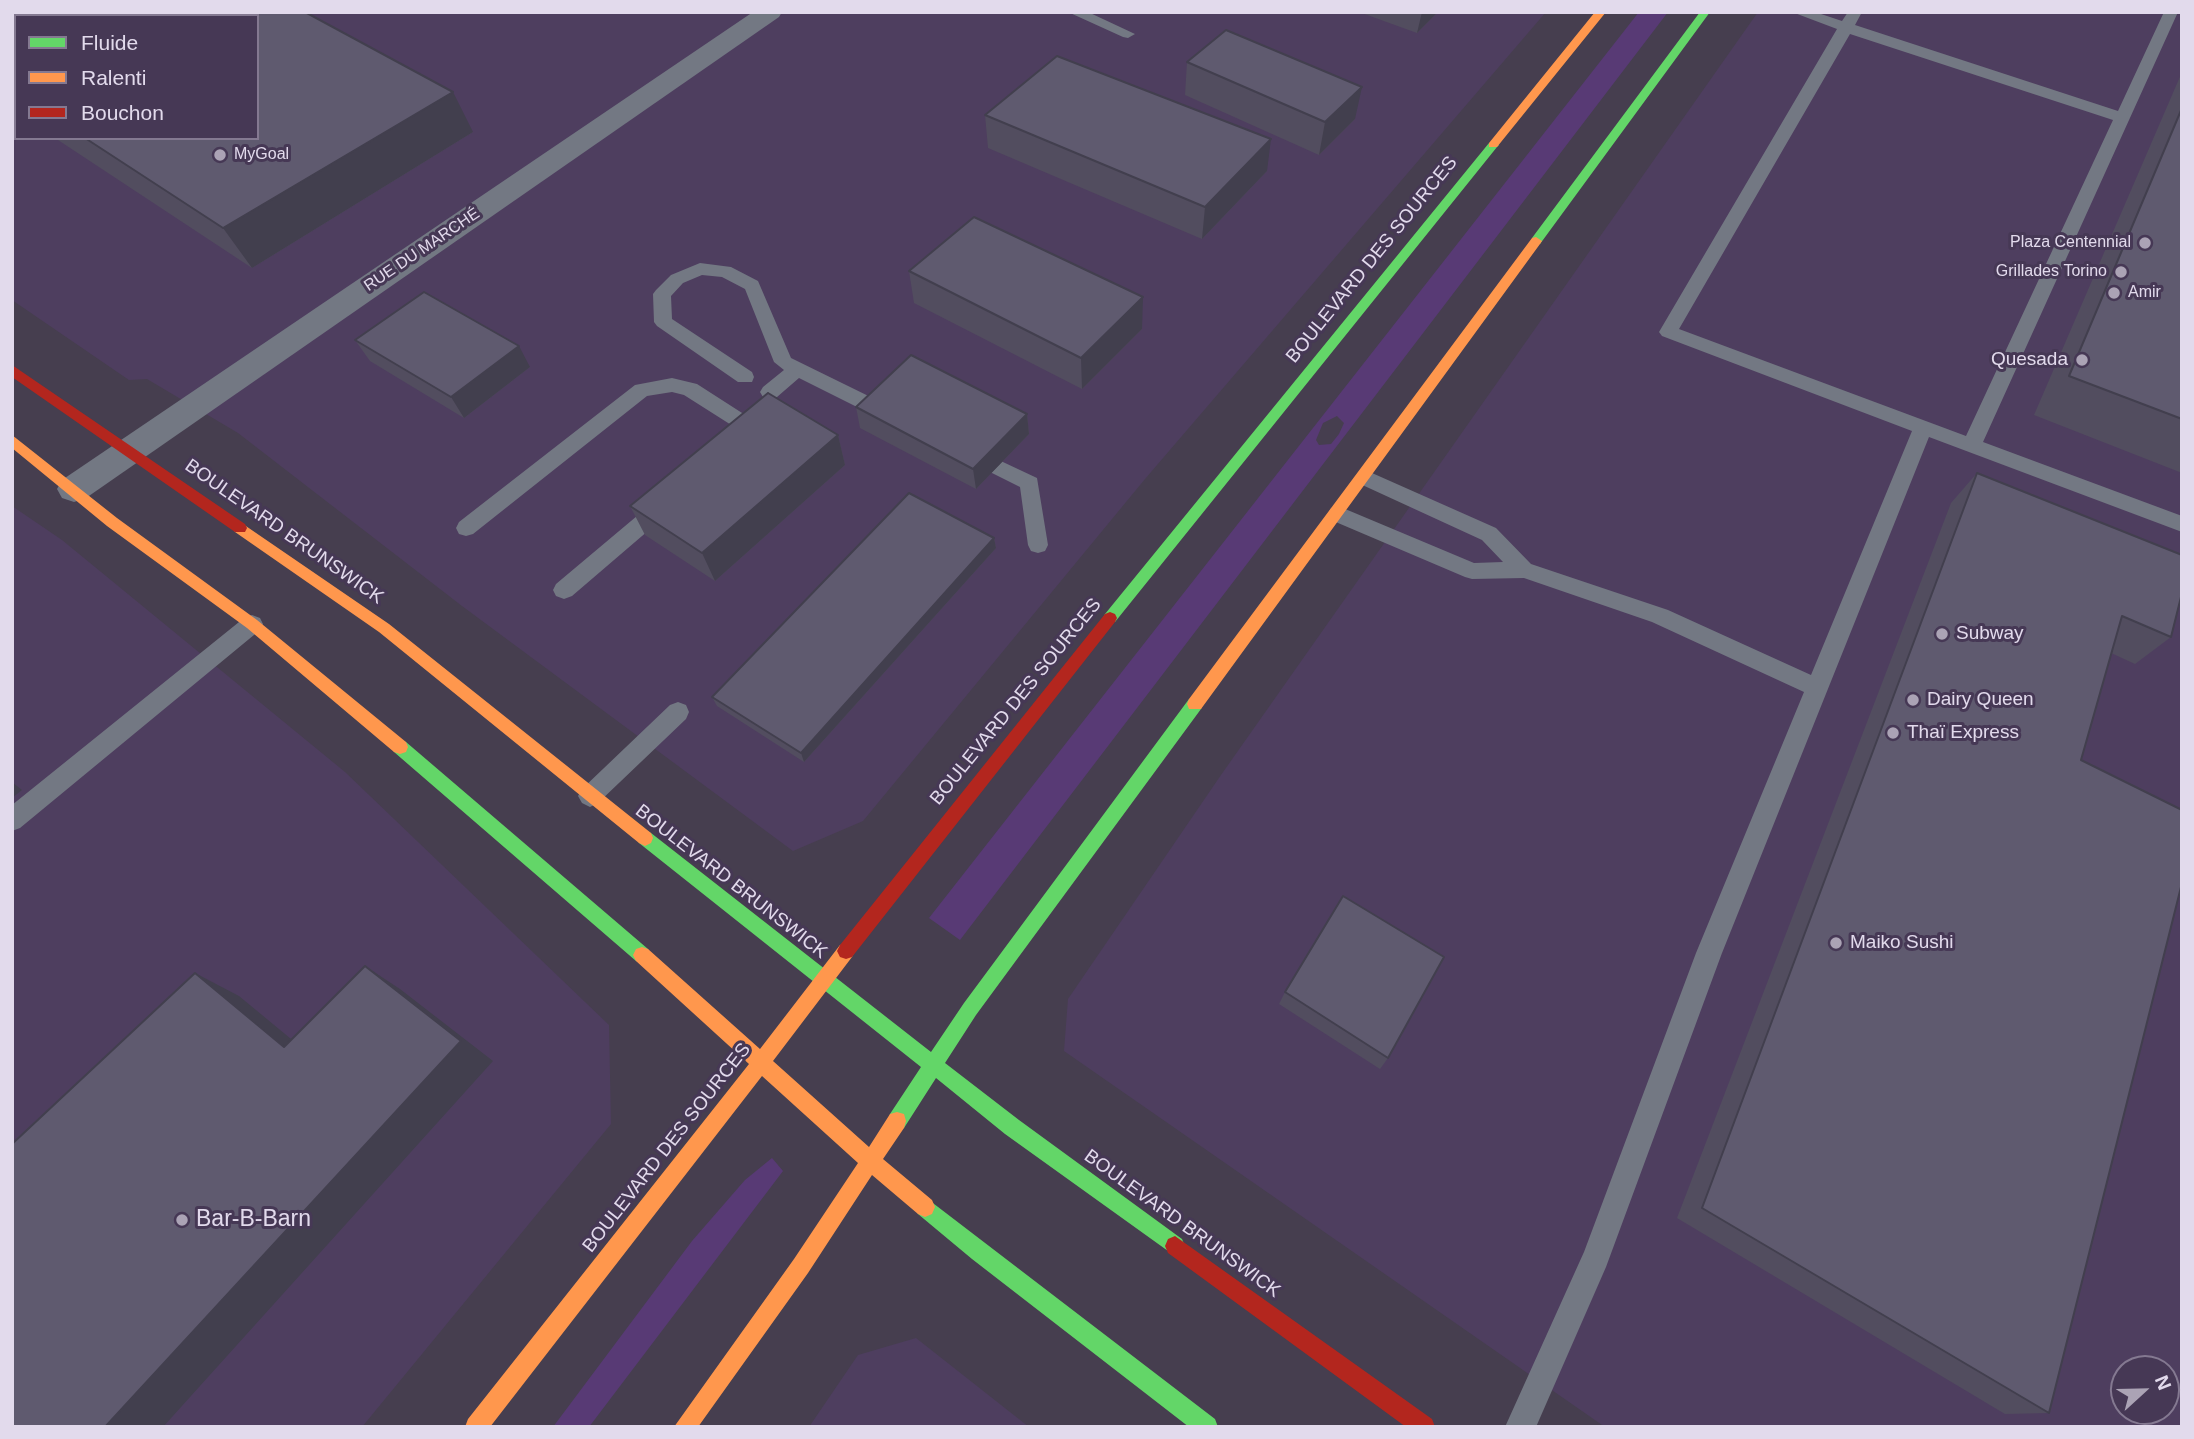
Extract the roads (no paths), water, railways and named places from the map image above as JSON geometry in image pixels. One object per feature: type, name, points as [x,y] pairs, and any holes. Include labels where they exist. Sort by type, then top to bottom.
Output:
[{"type":"main road","name":"BOULEVARD DES SOURCES","points":[[476,1427],[762,1060],[821,980],[1217,484],[1601,12]]},
{"type":"main road","points":[[685,1427],[801,1266],[970,1009],[1338,514],[1705,12]]},
{"type":"main road","name":"BOULEVARD BRUNSWICK","points":[[12,370],[384,628],[821,980],[1012,1127],[1424,1427]]},
{"type":"main road","points":[[12,440],[111,522],[251,624],[352,706],[762,1060],[869,1160],[979,1252],[1207,1427]]},
{"type":"street","name":"RUE DU MARCHÉ","points":[[74,489],[771,12]]},
{"type":"lane","points":[[1075,12],[1128,34]]},
{"type":"lane","points":[[1798,12],[1851,20],[2123,118]]},
{"type":"lane","points":[[1972,445],[2171,12]]},
{"type":"lane","points":[[1851,20],[1668,332],[2182,524]]},
{"type":"lane","points":[[745,377],[663,322],[662,294],[677,279],[701,268],[724,271],[752,285],[783,362],[908,423]]},
{"type":"lane","points":[[771,392],[798,369]]},
{"type":"lane","points":[[466,528],[642,390],[672,385],[690,389],[746,425],[745,438],[724,456]]},
{"type":"lane","points":[[1520,1427],[1596,1257],[1664,1082],[1709,953],[1923,428]]},
{"type":"lane","points":[[956,447],[1030,483],[1038,545]]},
{"type":"lane","points":[[1364,478],[1489,534],[1524,570]]},
{"type":"lane","points":[[564,590],[681,492]]},
{"type":"lane","points":[[1338,514],[1472,571],[1524,570],[1660,616],[1817,688]]},
{"type":"lane","points":[[12,820],[155,706],[251,624]]},
{"type":"lane","points":[[590,796],[678,712]]},
{"type":"place","name":"MyGoal","points":[[220,155]]},
{"type":"place","name":"Plaza Centennial","points":[[2145,243]]},
{"type":"place","name":"Grillades Torino","points":[[2121,272]]},
{"type":"place","name":"Amir","points":[[2114,293]]},
{"type":"place","name":"Quesada","points":[[2082,360]]},
{"type":"place","name":"Subway","points":[[1942,634]]},
{"type":"place","name":"Dairy Queen","points":[[1913,700]]},
{"type":"place","name":"Thaï Express","points":[[1893,733]]},
{"type":"place","name":"Maiko Sushi","points":[[1836,943]]},
{"type":"place","name":"Bar-B-Barn","points":[[182,1220]]}]
